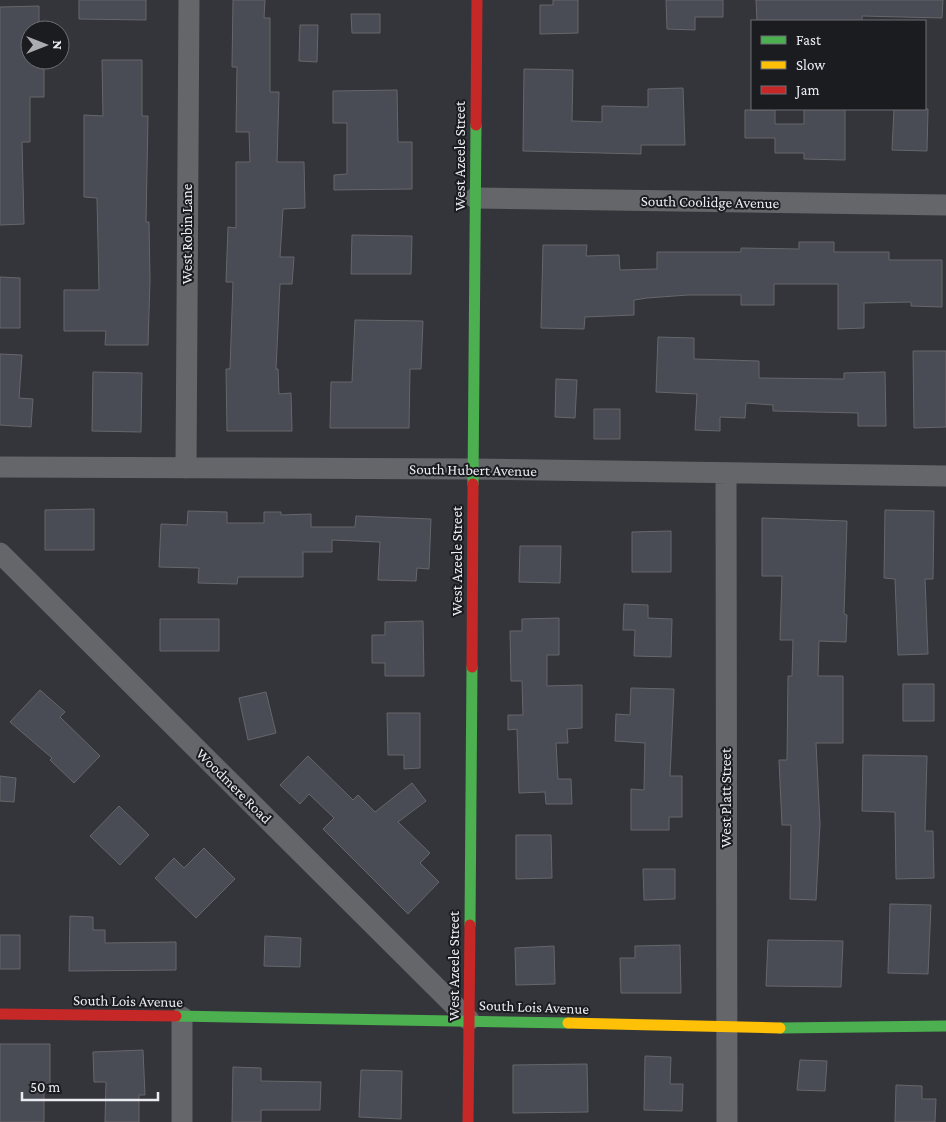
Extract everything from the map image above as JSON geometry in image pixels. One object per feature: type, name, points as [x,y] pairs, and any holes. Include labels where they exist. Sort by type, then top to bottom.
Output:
[{"type":"street","name":"West Robin Lane","points":[[186,468],[189,0]]},
{"type":"street","name":"West Azeele Street","points":[[468,1122],[477,0]]},
{"type":"street","name":"South Coolidge Avenue","points":[[475,198],[946,206]]},
{"type":"street","name":"South Hubert Avenue","points":[[0,467],[473,469],[946,476]]},
{"type":"street","name":"West Platt Street","points":[[726,474],[727,1122]]},
{"type":"street","name":"Woodmere Road","points":[[0,553],[468,1020]]},
{"type":"street","name":"South Lois Avenue","points":[[0,1014],[468,1020],[726,1028],[946,1026]]},
{"type":"street","points":[[182,1017],[182,1122]]},
{"type":"building","points":[[79,0],[146,0],[146,20],[79,19]]},
{"type":"building","points":[[233,0],[265,0],[264,18],[270,18],[270,92],[279,92],[277,162],[304,162],[305,208],[283,209],[280,257],[294,257],[292,284],[280,284],[276,369],[278,369],[279,394],[291,393],[292,431],[227,431],[226,369],[230,369],[233,282],[226,282],[228,227],[236,228],[236,162],[250,162],[249,132],[236,132],[237,67],[232,67]]},
{"type":"building","points":[[553,0],[578,0],[578,33],[540,34],[540,5],[553,5]]},
{"type":"building","points":[[666,0],[723,0],[723,17],[695,17],[695,30],[667,29]]},
{"type":"building","points":[[756,0],[943,0],[942,18],[862,16],[862,20],[757,20]]},
{"type":"building","points":[[39,6],[39,20],[20,20],[20,70],[44,70],[44,97],[30,97],[30,142],[22,142],[24,224],[0,225],[0,7]]},
{"type":"building","points":[[351,14],[380,14],[380,33],[352,33]]},
{"type":"building","points":[[300,25],[318,25],[317,62],[299,61]]},
{"type":"building","points":[[102,60],[142,60],[142,116],[148,116],[146,222],[149,222],[150,280],[148,345],[105,345],[106,331],[64,331],[64,290],[99,290],[97,198],[84,197],[84,115],[103,116]]},
{"type":"building","points":[[524,69],[573,70],[572,121],[602,122],[602,106],[648,107],[648,89],[683,88],[685,145],[641,145],[641,154],[523,151]]},
{"type":"building","points":[[397,90],[398,142],[412,142],[412,189],[334,190],[334,175],[347,174],[347,123],[333,123],[333,91]]},
{"type":"building","points":[[928,109],[927,151],[892,150],[894,110]]},
{"type":"building","points":[[745,110],[775,110],[775,124],[804,124],[804,110],[845,110],[845,160],[804,159],[804,153],[775,153],[775,138],[745,138]]},
{"type":"building","points":[[352,235],[412,236],[411,274],[351,274]]},
{"type":"building","points":[[799,242],[834,242],[834,252],[889,252],[889,260],[942,260],[942,307],[911,306],[911,302],[864,303],[864,328],[838,329],[838,284],[774,284],[774,305],[741,305],[741,295],[688,295],[647,298],[634,300],[634,315],[585,317],[584,329],[541,328],[543,245],[587,245],[586,256],[619,255],[620,270],[657,269],[657,252],[741,252],[741,248],[799,249]]},
{"type":"building","points":[[0,277],[20,278],[20,328],[0,328]]},
{"type":"building","points":[[355,320],[423,321],[421,369],[410,369],[409,428],[330,428],[331,382],[352,382]]},
{"type":"building","points":[[658,337],[694,338],[694,359],[759,361],[759,378],[844,379],[844,373],[885,372],[886,426],[858,426],[858,413],[773,411],[773,405],[746,403],[745,418],[720,417],[720,431],[695,430],[697,394],[656,392]]},
{"type":"building","points":[[913,351],[946,351],[946,427],[914,428]]},
{"type":"building","points":[[0,354],[22,355],[19,398],[33,399],[31,427],[0,425]]},
{"type":"building","points":[[93,372],[142,373],[141,432],[92,431]]},
{"type":"building","points":[[556,379],[577,380],[575,418],[555,417]]},
{"type":"building","points":[[594,409],[620,409],[620,439],[594,439]]},
{"type":"building","points":[[94,509],[94,550],[45,550],[45,510]]},
{"type":"building","points":[[885,510],[934,511],[933,579],[925,579],[928,654],[898,655],[895,579],[884,578]]},
{"type":"building","points":[[188,511],[227,512],[227,523],[264,523],[264,512],[281,512],[281,515],[311,514],[311,527],[355,527],[356,516],[431,519],[429,569],[417,568],[416,581],[378,580],[380,542],[332,540],[332,552],[303,552],[303,577],[238,577],[237,584],[198,583],[199,568],[159,567],[161,524],[187,525]]},
{"type":"building","points":[[762,518],[847,521],[844,614],[847,615],[846,642],[819,641],[818,676],[843,676],[843,743],[816,743],[820,824],[816,900],[790,899],[791,825],[782,825],[779,760],[787,760],[788,676],[792,676],[793,640],[780,640],[782,576],[762,576]]},
{"type":"building","points":[[671,531],[671,572],[632,572],[632,532]]},
{"type":"building","points":[[520,546],[561,546],[560,583],[519,582]]},
{"type":"building","points":[[624,604],[648,605],[648,618],[672,619],[671,657],[634,656],[635,630],[623,630]]},
{"type":"building","points":[[559,618],[559,655],[547,655],[547,686],[582,685],[582,728],[567,729],[568,743],[556,743],[558,779],[571,779],[572,804],[546,804],[545,792],[519,793],[517,729],[508,730],[508,715],[523,715],[522,681],[511,681],[510,631],[522,631],[522,619]]},
{"type":"building","points":[[160,619],[219,619],[219,651],[160,651]]},
{"type":"building","points":[[423,621],[424,676],[385,676],[385,663],[372,663],[372,635],[385,635],[385,622]]},
{"type":"building","points":[[903,684],[934,684],[934,721],[903,721]]},
{"type":"building","points":[[631,688],[674,689],[670,776],[682,776],[682,817],[669,817],[669,830],[631,830],[631,789],[644,790],[645,743],[615,741],[616,714],[630,715]]},
{"type":"building","points":[[40,690],[65,712],[60,717],[100,756],[74,783],[50,760],[52,758],[10,722]]},
{"type":"building","points":[[266,692],[276,733],[248,740],[239,698]]},
{"type":"building","points":[[387,713],[420,713],[420,768],[404,769],[404,755],[388,755]]},
{"type":"building","points":[[863,755],[927,756],[925,831],[933,831],[934,878],[896,879],[895,812],[862,811]]},
{"type":"building","points":[[308,756],[353,800],[358,795],[375,812],[412,783],[426,801],[398,822],[430,853],[420,863],[439,882],[408,914],[323,829],[334,818],[309,794],[300,804],[280,785]]},
{"type":"building","points":[[0,776],[16,778],[14,802],[0,801]]},
{"type":"building","points":[[119,806],[149,835],[120,865],[90,836]]},
{"type":"building","points":[[516,835],[551,835],[552,878],[516,879]]},
{"type":"building","points":[[204,848],[235,879],[196,918],[155,878],[174,858],[184,868]]},
{"type":"building","points":[[643,869],[675,869],[675,899],[644,900]]},
{"type":"building","points":[[890,904],[931,905],[928,974],[888,973]]},
{"type":"building","points":[[70,916],[93,917],[93,930],[105,930],[105,943],[176,942],[176,970],[69,971]]},
{"type":"building","points":[[0,935],[20,935],[20,969],[0,969]]},
{"type":"building","points":[[265,936],[301,938],[300,967],[264,966]]},
{"type":"building","points":[[768,940],[843,941],[841,987],[766,986]]},
{"type":"building","points":[[680,945],[681,993],[621,993],[620,958],[635,958],[635,946]]},
{"type":"building","points":[[554,946],[555,984],[516,985],[515,948]]},
{"type":"building","points":[[0,1044],[50,1044],[50,1089],[44,1089],[44,1122],[0,1122]]},
{"type":"building","points":[[143,1050],[145,1095],[139,1095],[139,1122],[105,1122],[106,1082],[94,1082],[93,1052]]},
{"type":"building","points":[[645,1056],[671,1057],[670,1084],[683,1084],[682,1111],[644,1110]]},
{"type":"building","points":[[800,1060],[827,1061],[825,1091],[797,1090]]},
{"type":"building","points":[[587,1064],[588,1112],[513,1113],[513,1065]]},
{"type":"building","points":[[233,1067],[261,1068],[261,1081],[321,1082],[320,1110],[261,1110],[261,1122],[232,1122]]},
{"type":"building","points":[[361,1070],[402,1071],[401,1119],[359,1117]]},
{"type":"building","points":[[896,1085],[922,1086],[922,1099],[936,1099],[935,1122],[895,1122]]},
{"type":"traffic: fast","points":[[473,484],[476,125]]},
{"type":"traffic: fast","points":[[470,925],[472,667]]},
{"type":"traffic: fast","points":[[176,1016],[568,1023]]},
{"type":"traffic: fast","points":[[780,1028],[946,1026]]},
{"type":"traffic: slow","points":[[568,1023],[780,1028]]},
{"type":"traffic: jam","points":[[476,125],[477,0]]},
{"type":"traffic: jam","points":[[472,667],[473,484]]},
{"type":"traffic: jam","points":[[468,1122],[470,925]]},
{"type":"traffic: jam","points":[[0,1014],[176,1016]]}]
